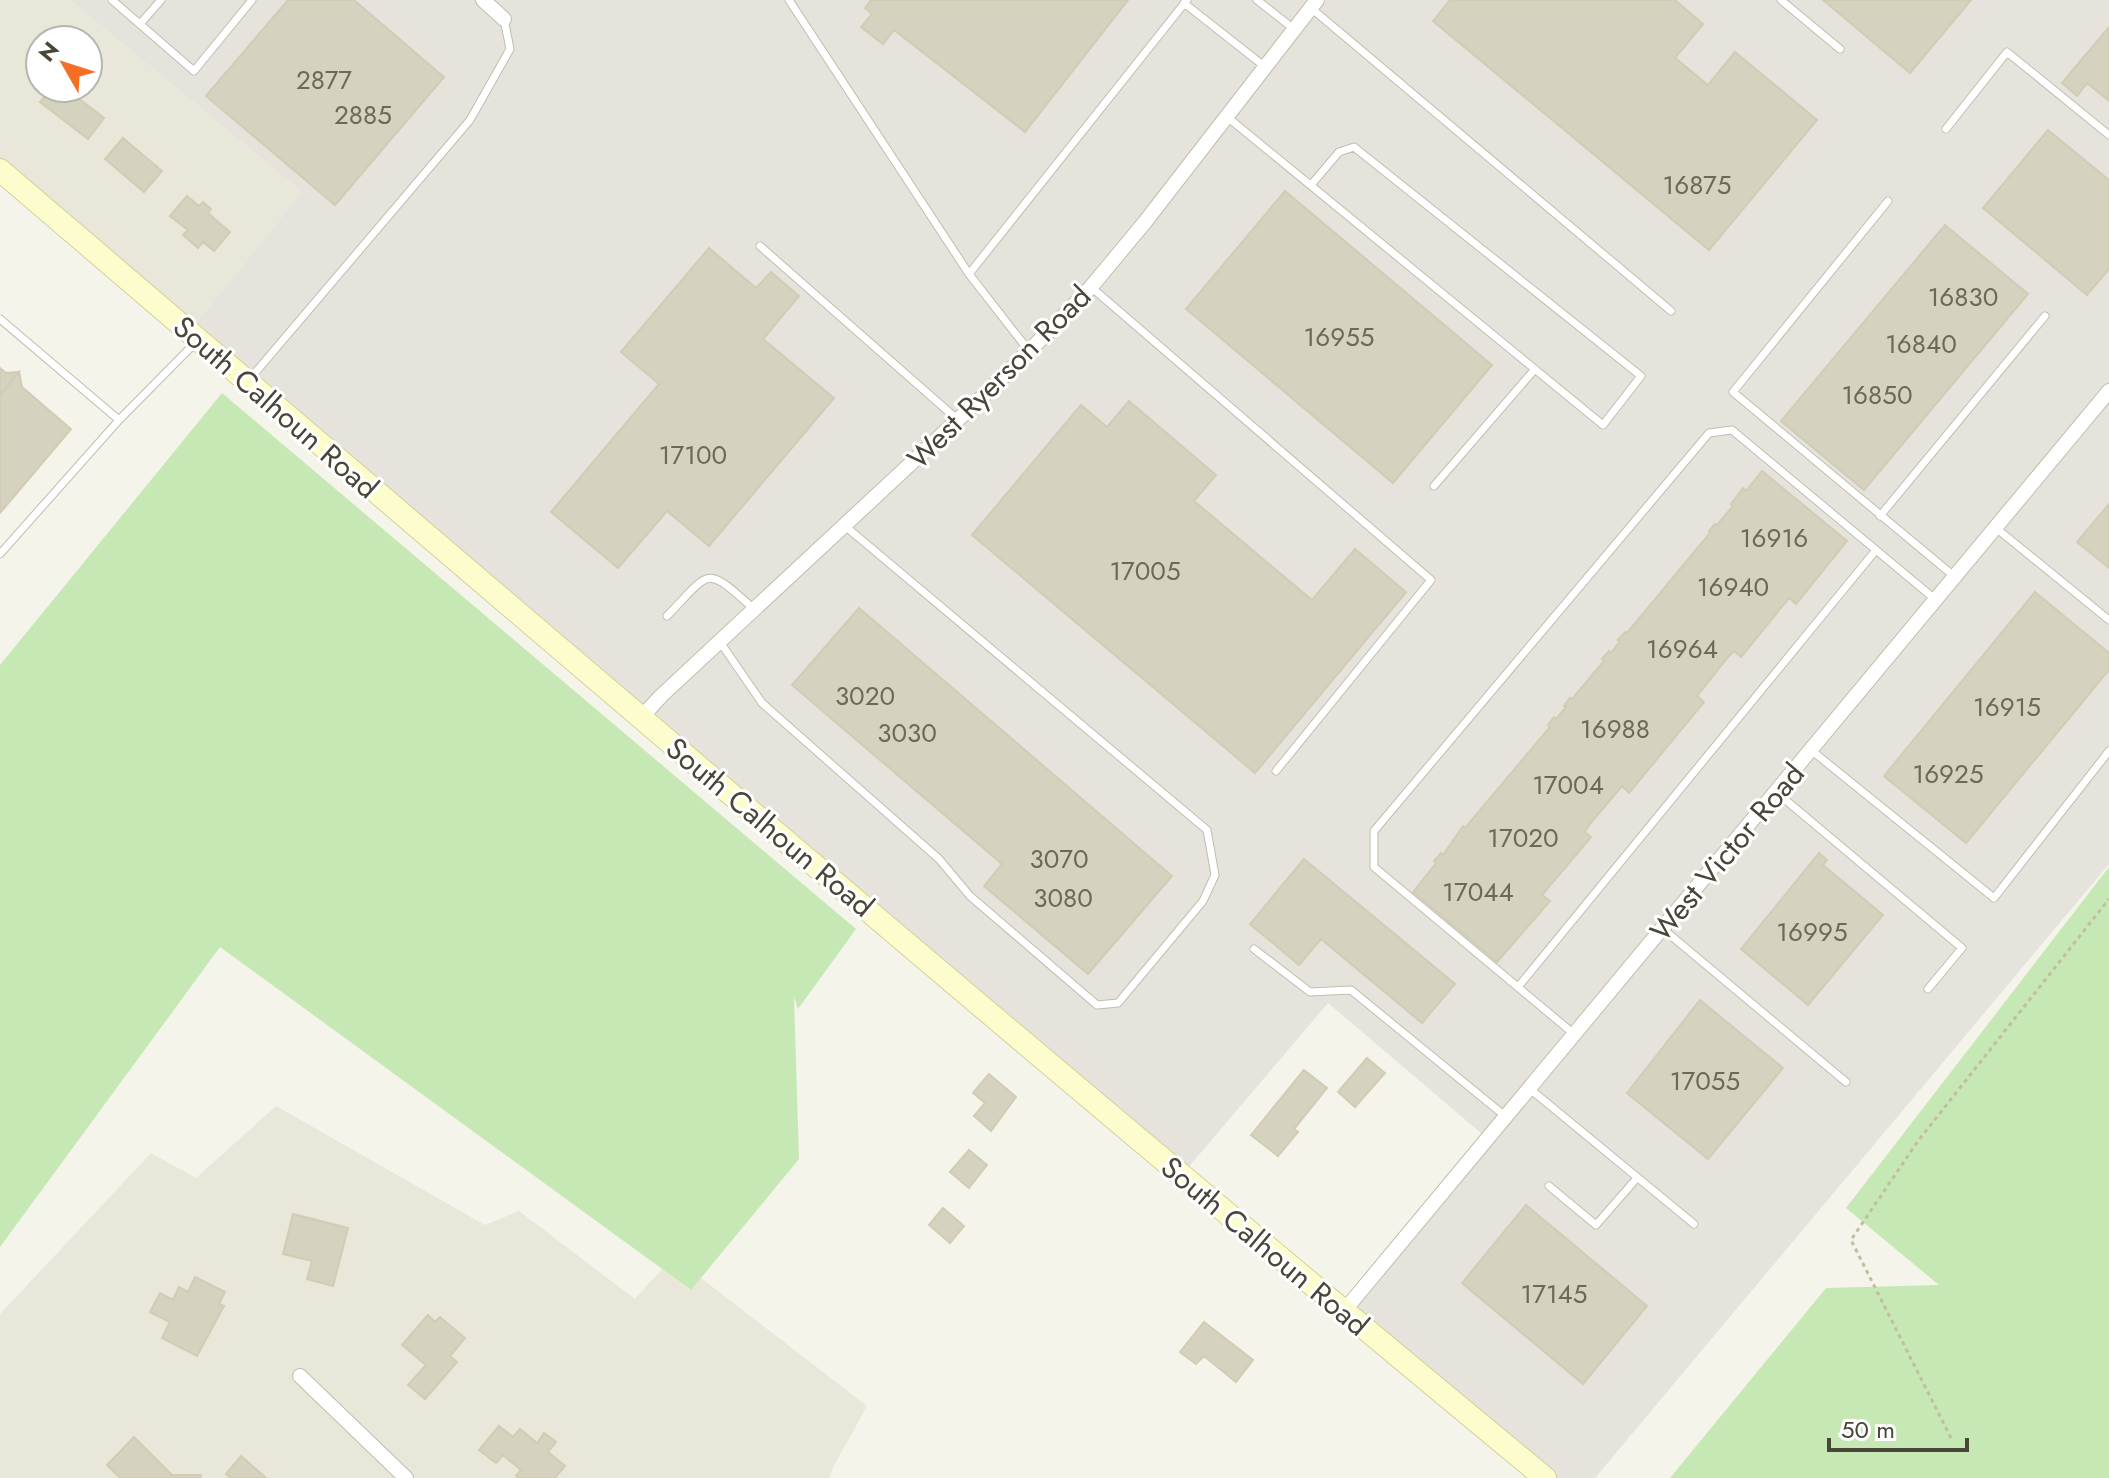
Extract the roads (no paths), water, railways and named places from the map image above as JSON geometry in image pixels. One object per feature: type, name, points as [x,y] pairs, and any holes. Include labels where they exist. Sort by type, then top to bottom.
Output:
[{"type":"street","points":[[483,0],[504,19]]},
{"type":"street","name":"West Ryerson Road","points":[[641,718],[958,420],[1091,287],[1314,4]]},
{"type":"street","name":"South Calhoun Road","points":[[0,170],[641,718],[1545,1478]]},
{"type":"street","name":"West Victor Road","points":[[1344,1311],[2109,391]]},
{"type":"street","points":[[300,1376],[406,1478]]},
{"type":"lane","points":[[112,0],[194,71],[252,0]]},
{"type":"lane","points":[[140,24],[161,0]]},
{"type":"lane","points":[[789,0],[969,274],[1029,351]]},
{"type":"lane","points":[[1257,0],[1294,29]]},
{"type":"lane","points":[[1781,0],[1840,49]]},
{"type":"lane","points":[[969,274],[1186,2],[1265,67]]},
{"type":"lane","points":[[1314,4],[1671,311]]},
{"type":"lane","points":[[247,382],[470,120],[510,49],[504,19]]},
{"type":"lane","points":[[1946,129],[2007,52],[2109,135]]},
{"type":"lane","points":[[1226,116],[1603,425],[1641,376],[1354,147],[1339,152],[1311,185]]},
{"type":"lane","points":[[1888,201],[1733,392],[1955,577]]},
{"type":"lane","points":[[760,246],[958,420]]},
{"type":"lane","points":[[1091,287],[1431,580],[1276,771]]},
{"type":"lane","points":[[1880,516],[2045,316]]},
{"type":"lane","points":[[0,319],[119,420]]},
{"type":"lane","points":[[0,554],[119,420],[198,340]]},
{"type":"lane","points":[[1434,486],[1535,369]]},
{"type":"lane","points":[[1575,1035],[1374,867],[1374,831],[1709,433],[1732,430],[1936,600]]},
{"type":"lane","points":[[720,642],[762,703],[939,859],[970,896],[1097,1005],[1118,1003],[1203,901],[1215,875],[1207,830],[845,526]]},
{"type":"lane","points":[[1996,527],[2109,620]]},
{"type":"lane","points":[[1518,987],[1876,550]]},
{"type":"lane","points":[[667,616],[704,578],[714,577],[755,610]]},
{"type":"lane","points":[[1811,750],[1994,898],[2109,751]]},
{"type":"lane","points":[[1776,792],[1962,948],[1928,989]]},
{"type":"lane","points":[[1663,929],[1846,1082]]},
{"type":"lane","points":[[1254,949],[1310,992],[1351,990],[1506,1118]]},
{"type":"lane","points":[[1530,1089],[1694,1224]]},
{"type":"lane","points":[[1549,1186],[1596,1225],[1637,1178]]}]
